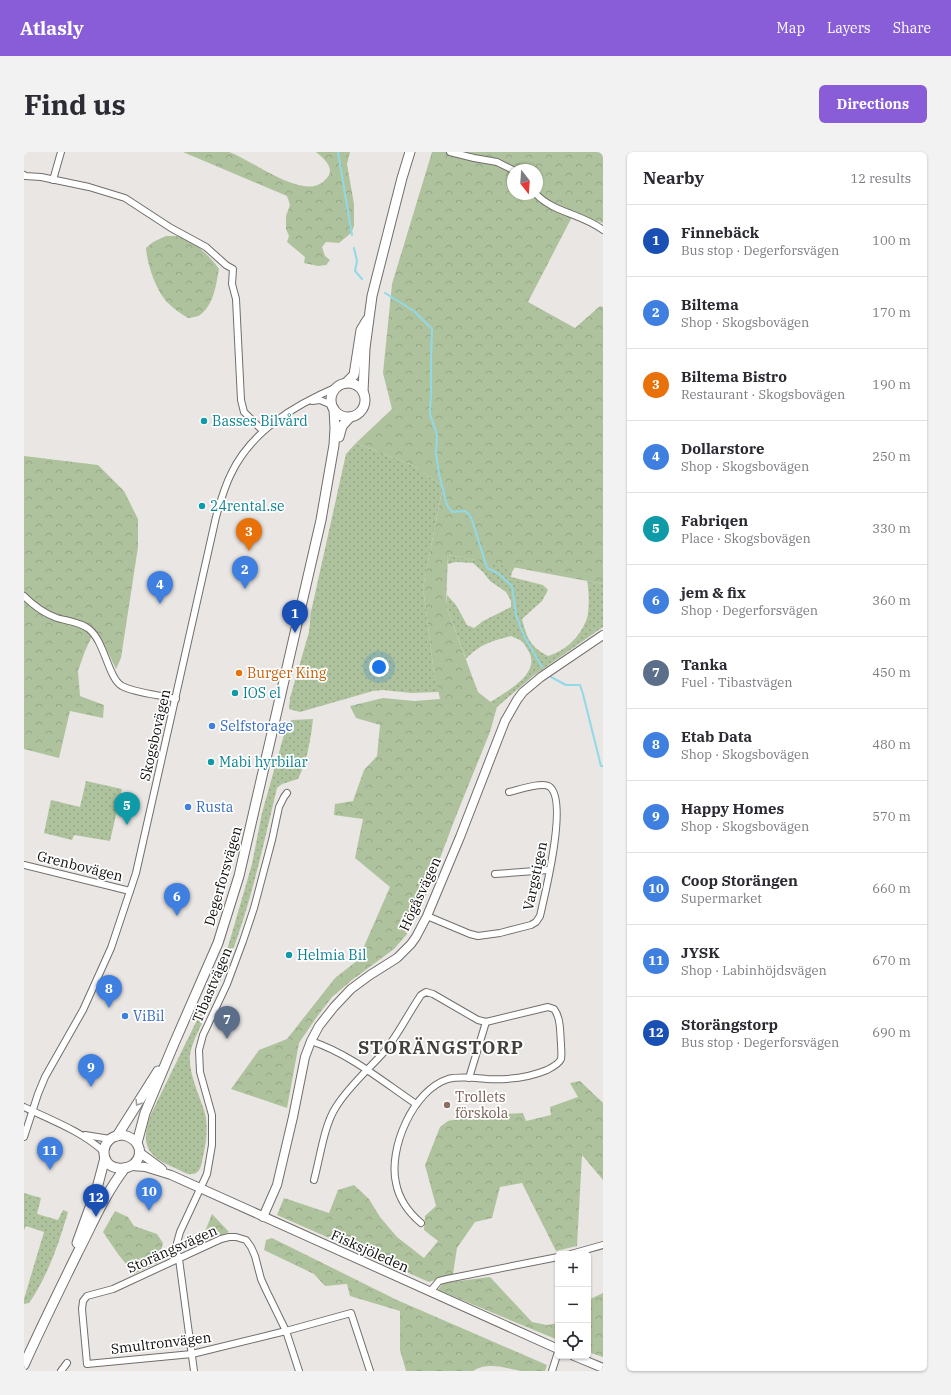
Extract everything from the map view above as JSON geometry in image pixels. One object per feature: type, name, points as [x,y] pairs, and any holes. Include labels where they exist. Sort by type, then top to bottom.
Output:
[{"type":"main road","points":[[368,319],[361,330],[354,374],[346,383],[337,387],[332,395],[333,407],[340,415],[350,417],[359,413],[363,408],[365,401],[363,392],[364,361],[372,296],[410,152]]},
{"type":"main road","points":[[346,383],[356,385],[363,392]]},
{"type":"main road","name":"Degerforsvägen","points":[[137,1143],[145,1113],[218,943],[239,876],[321,520],[334,445],[335,428],[333,407]]},
{"type":"main road","name":"Degerforsvägen","points":[[321,520],[334,476],[340,431],[342,426],[350,417]]},
{"type":"main road","name":"Degerforsvägen","points":[[114,1137],[150,1084],[173,1046]]},
{"type":"main road","points":[[24,1365],[54,1300],[115,1181],[138,1159],[139,1152],[137,1143],[133,1139],[126,1136],[114,1137],[106,1144],[97,1188],[88,1216],[54,1300]]},
{"type":"main road","points":[[104,1155],[110,1165],[114,1167],[128,1167]]},
{"type":"street","points":[[53,180],[61,152]]},
{"type":"street","points":[[450,152],[496,162],[507,167]]},
{"type":"street","points":[[24,175],[89,187],[125,198],[171,228],[206,247],[226,265],[233,268],[232,284],[236,299],[241,400],[244,412],[263,431]]},
{"type":"street","points":[[543,200],[584,218],[603,230]]},
{"type":"street","name":"Skogsbovägen","points":[[24,1137],[44,1077],[91,994],[111,948],[130,891],[144,841],[216,517],[231,473],[263,431],[304,403],[337,387]]},
{"type":"street","name":"Skogsbovägen","points":[[304,403],[320,400],[333,407]]},
{"type":"street","points":[[24,596],[46,612],[87,628],[94,633],[115,678],[122,686],[176,699]]},
{"type":"street","name":"Högåsvägen","points":[[263,1217],[278,1184],[305,1057],[319,1026],[347,992],[361,981],[397,958],[411,944],[422,928],[471,810],[505,720],[510,710],[523,692],[532,684],[603,635]]},
{"type":"street","name":"Vargstigen","points":[[427,916],[478,936],[500,933],[531,925],[536,922],[540,916],[556,828],[557,813],[554,792],[546,785],[509,792]]},
{"type":"street","name":"Tibastvägen","points":[[194,1371],[179,1259],[176,1249],[180,1232],[207,1174],[210,1160],[213,1127],[211,1105],[200,1072],[199,1050],[203,1035],[229,977],[243,941],[254,908],[279,808],[287,793]]},
{"type":"street","name":"Grenbovägen","points":[[24,865],[130,891]]},
{"type":"street","points":[[495,874],[549,870]]},
{"type":"street","points":[[314,1180],[331,1116],[336,1107],[345,1094],[390,1044],[420,995],[426,992],[433,994],[478,1020],[486,1022],[548,1007],[554,1009],[557,1013],[561,1051],[560,1059],[550,1069],[526,1077],[508,1079],[457,1078],[441,1082],[433,1087],[416,1104],[405,1124],[399,1140],[395,1155],[394,1172],[396,1183],[406,1208],[421,1223]]},
{"type":"street","points":[[469,1078],[486,1022]]},
{"type":"street","points":[[311,1041],[327,1046],[344,1055],[416,1104]]},
{"type":"street","points":[[24,1107],[93,1141],[104,1155]]},
{"type":"street","points":[[76,1132],[91,1136],[114,1137]]},
{"type":"street","name":"Fisksjöleden","points":[[139,1152],[148,1160],[171,1175]]},
{"type":"street","name":"Fisksjöleden","points":[[128,1167],[146,1167],[171,1175],[555,1350]]},
{"type":"street","name":"Storängsvägen","points":[[87,1296],[113,1289],[229,1237],[236,1237],[246,1240],[256,1256],[261,1279],[286,1331],[299,1371]]},
{"type":"street","points":[[582,1251],[603,1245]]},
{"type":"street","points":[[430,1292],[439,1281],[555,1258]]},
{"type":"street","name":"Smultronvägen","points":[[87,1296],[83,1301],[82,1309],[87,1364],[192,1354],[351,1313],[370,1371]]},
{"type":"street","points":[[552,1371],[556,1359]]},
{"type":"street","points":[[581,1359],[603,1368]]},
{"type":"street","points":[[61,1371],[67,1363]]},
{"type":"green space","points":[[183,152],[229,152],[291,183],[304,186],[315,186],[327,178],[330,171],[327,163],[316,152],[350,152],[347,164],[354,204],[354,226],[351,233],[339,243],[326,242],[322,247],[325,256],[330,260],[326,265],[318,266],[304,263],[305,257],[287,242],[289,236],[286,229],[286,216],[290,205],[287,196]]},
{"type":"green space","points":[[432,152],[603,152],[603,223],[574,213],[528,302],[575,328],[600,306],[603,307],[603,584],[448,555],[446,606],[478,692],[497,707],[490,732],[426,895],[408,933],[394,949],[332,997],[316,1018],[299,1043],[287,1108],[231,1089],[259,1050],[287,1039],[335,978],[358,960],[390,887],[355,858],[363,819],[334,815],[335,804],[353,801],[364,770],[377,756],[380,725],[356,718],[350,706],[383,698],[414,701],[440,699],[434,673],[423,587],[443,486],[412,465],[356,443],[392,409],[383,373],[392,284]]},
{"type":"green space","points":[[166,236],[176,236],[195,244],[219,269],[211,300],[205,311],[199,316],[188,318],[180,313],[168,303],[156,285],[148,262],[146,248],[153,242]]},
{"type":"green space","points":[[356,443],[412,465],[443,486],[423,587],[434,673],[439,692],[411,693],[383,690],[373,691],[300,712],[289,709],[290,698],[309,632],[311,612],[346,454]]},
{"type":"green space","points":[[24,456],[98,465],[124,491],[138,519],[138,547],[121,658],[116,669],[102,640],[93,634],[78,671],[80,696],[104,705],[103,718],[70,711],[59,758],[24,749]]},
{"type":"green space","points":[[448,555],[515,567],[511,577],[543,585],[548,590],[542,601],[522,619],[530,641],[537,649],[548,656],[566,647],[580,633],[587,617],[589,607],[587,581],[603,584],[603,627],[533,676],[497,707],[490,702],[513,688],[526,675],[530,668],[531,660],[529,652],[522,642],[511,636],[481,646],[466,659],[446,606],[447,595],[456,605],[467,625],[474,628],[483,621],[511,607],[511,601],[506,592],[490,581],[473,563],[456,562],[448,564]]},
{"type":"green space","points":[[313,719],[308,750],[298,779],[282,784],[277,788],[244,918],[229,960],[195,1038],[191,1051],[190,1061],[194,1083],[206,1116],[207,1129],[205,1149],[200,1168],[194,1174],[188,1174],[157,1159],[152,1154],[146,1141],[148,1124],[151,1114],[197,1020],[225,957],[252,864],[262,813],[287,724],[292,720]]},
{"type":"green space","points":[[86,781],[122,789],[110,841],[74,835],[72,840],[44,833],[51,800],[80,807]]},
{"type":"green space","points":[[580,1081],[603,1103],[603,1180],[582,1155],[577,1246],[556,1251],[522,1183],[500,1187],[492,1218],[475,1222],[457,1248],[453,1274],[429,1282],[277,1215],[284,1198],[329,1213],[338,1190],[354,1185],[369,1199],[380,1217],[397,1237],[424,1258],[438,1241],[424,1230],[425,1216],[436,1206],[425,1165],[440,1127],[448,1121],[475,1115],[523,1113],[526,1121],[551,1115],[550,1107],[578,1097],[570,1083]]},
{"type":"green space","points":[[24,1193],[41,1198],[37,1214],[58,1220],[63,1210],[68,1212],[57,1247],[42,1282],[29,1303],[24,1304],[24,1299],[44,1232],[26,1226],[24,1230]]},
{"type":"green space","points":[[115,1211],[128,1217],[134,1226],[157,1234],[163,1243],[161,1251],[164,1260],[134,1274],[103,1232]]},
{"type":"green space","points":[[212,1214],[229,1232],[200,1244]]},
{"type":"green space","points":[[272,1238],[397,1300],[547,1365],[545,1371],[522,1371],[504,1367],[485,1366],[473,1371],[406,1371],[400,1350],[400,1311],[350,1296],[347,1284],[325,1286],[314,1274],[264,1250],[266,1240]]},
{"type":"green space","points":[[490,1277],[532,1322],[547,1325],[555,1324],[555,1339],[438,1290],[443,1283]]},
{"type":"green space","points":[[603,1293],[603,1357],[591,1353],[591,1299]]},
{"type":"waterway","points":[[338,152],[352,235]]},
{"type":"waterway","points":[[354,248],[357,261],[355,271],[362,279]]},
{"type":"waterway","points":[[385,293],[414,311],[432,329],[430,414],[437,435],[436,453],[439,474],[447,505],[452,512],[465,511],[471,517],[487,568],[499,574],[512,586],[516,615],[524,636],[542,667]]},
{"type":"waterway","points":[[551,677],[566,685],[580,685],[601,766],[603,766]]},
{"type":"place","name":"Basses Bilvård","points":[[204,421]]},
{"type":"place","name":"24rental.se","points":[[202,506]]},
{"type":"place","name":"Biltema Bistro","points":[[249,551]]},
{"type":"place","name":"Biltema","points":[[245,589]]},
{"type":"place","name":"Dollarstore","points":[[160,604]]},
{"type":"place","name":"Finnebäck","points":[[295,633]]},
{"type":"place","name":"Burger King","points":[[239,673]]},
{"type":"place","name":"IOS el","points":[[235,693]]},
{"type":"place","name":"Selfstorage","points":[[212,726]]},
{"type":"place","name":"Mabi hyrbilar","points":[[211,762]]},
{"type":"place","name":"Rusta","points":[[188,807]]},
{"type":"place","name":"Fabriqen","points":[[127,825]]},
{"type":"place","name":"jem & fix","points":[[177,916]]},
{"type":"place","name":"Helmia Bil","points":[[289,955]]},
{"type":"place","name":"Etab Data","points":[[109,1008]]},
{"type":"place","name":"ViBil","points":[[125,1016]]},
{"type":"place","name":"Tanka","points":[[227,1039]]},
{"type":"place","name":"Happy Homes","points":[[91,1087]]},
{"type":"place","name":"Trollets förskola","points":[[447,1105]]},
{"type":"place","name":"JYSK","points":[[50,1170]]},
{"type":"place","name":"Coop Storängen","points":[[149,1211]]},
{"type":"place","name":"Storängstorp","points":[[96,1217]]},
{"type":"district","name":"STORÄNGSTORP","points":[[441,1048]]}]
